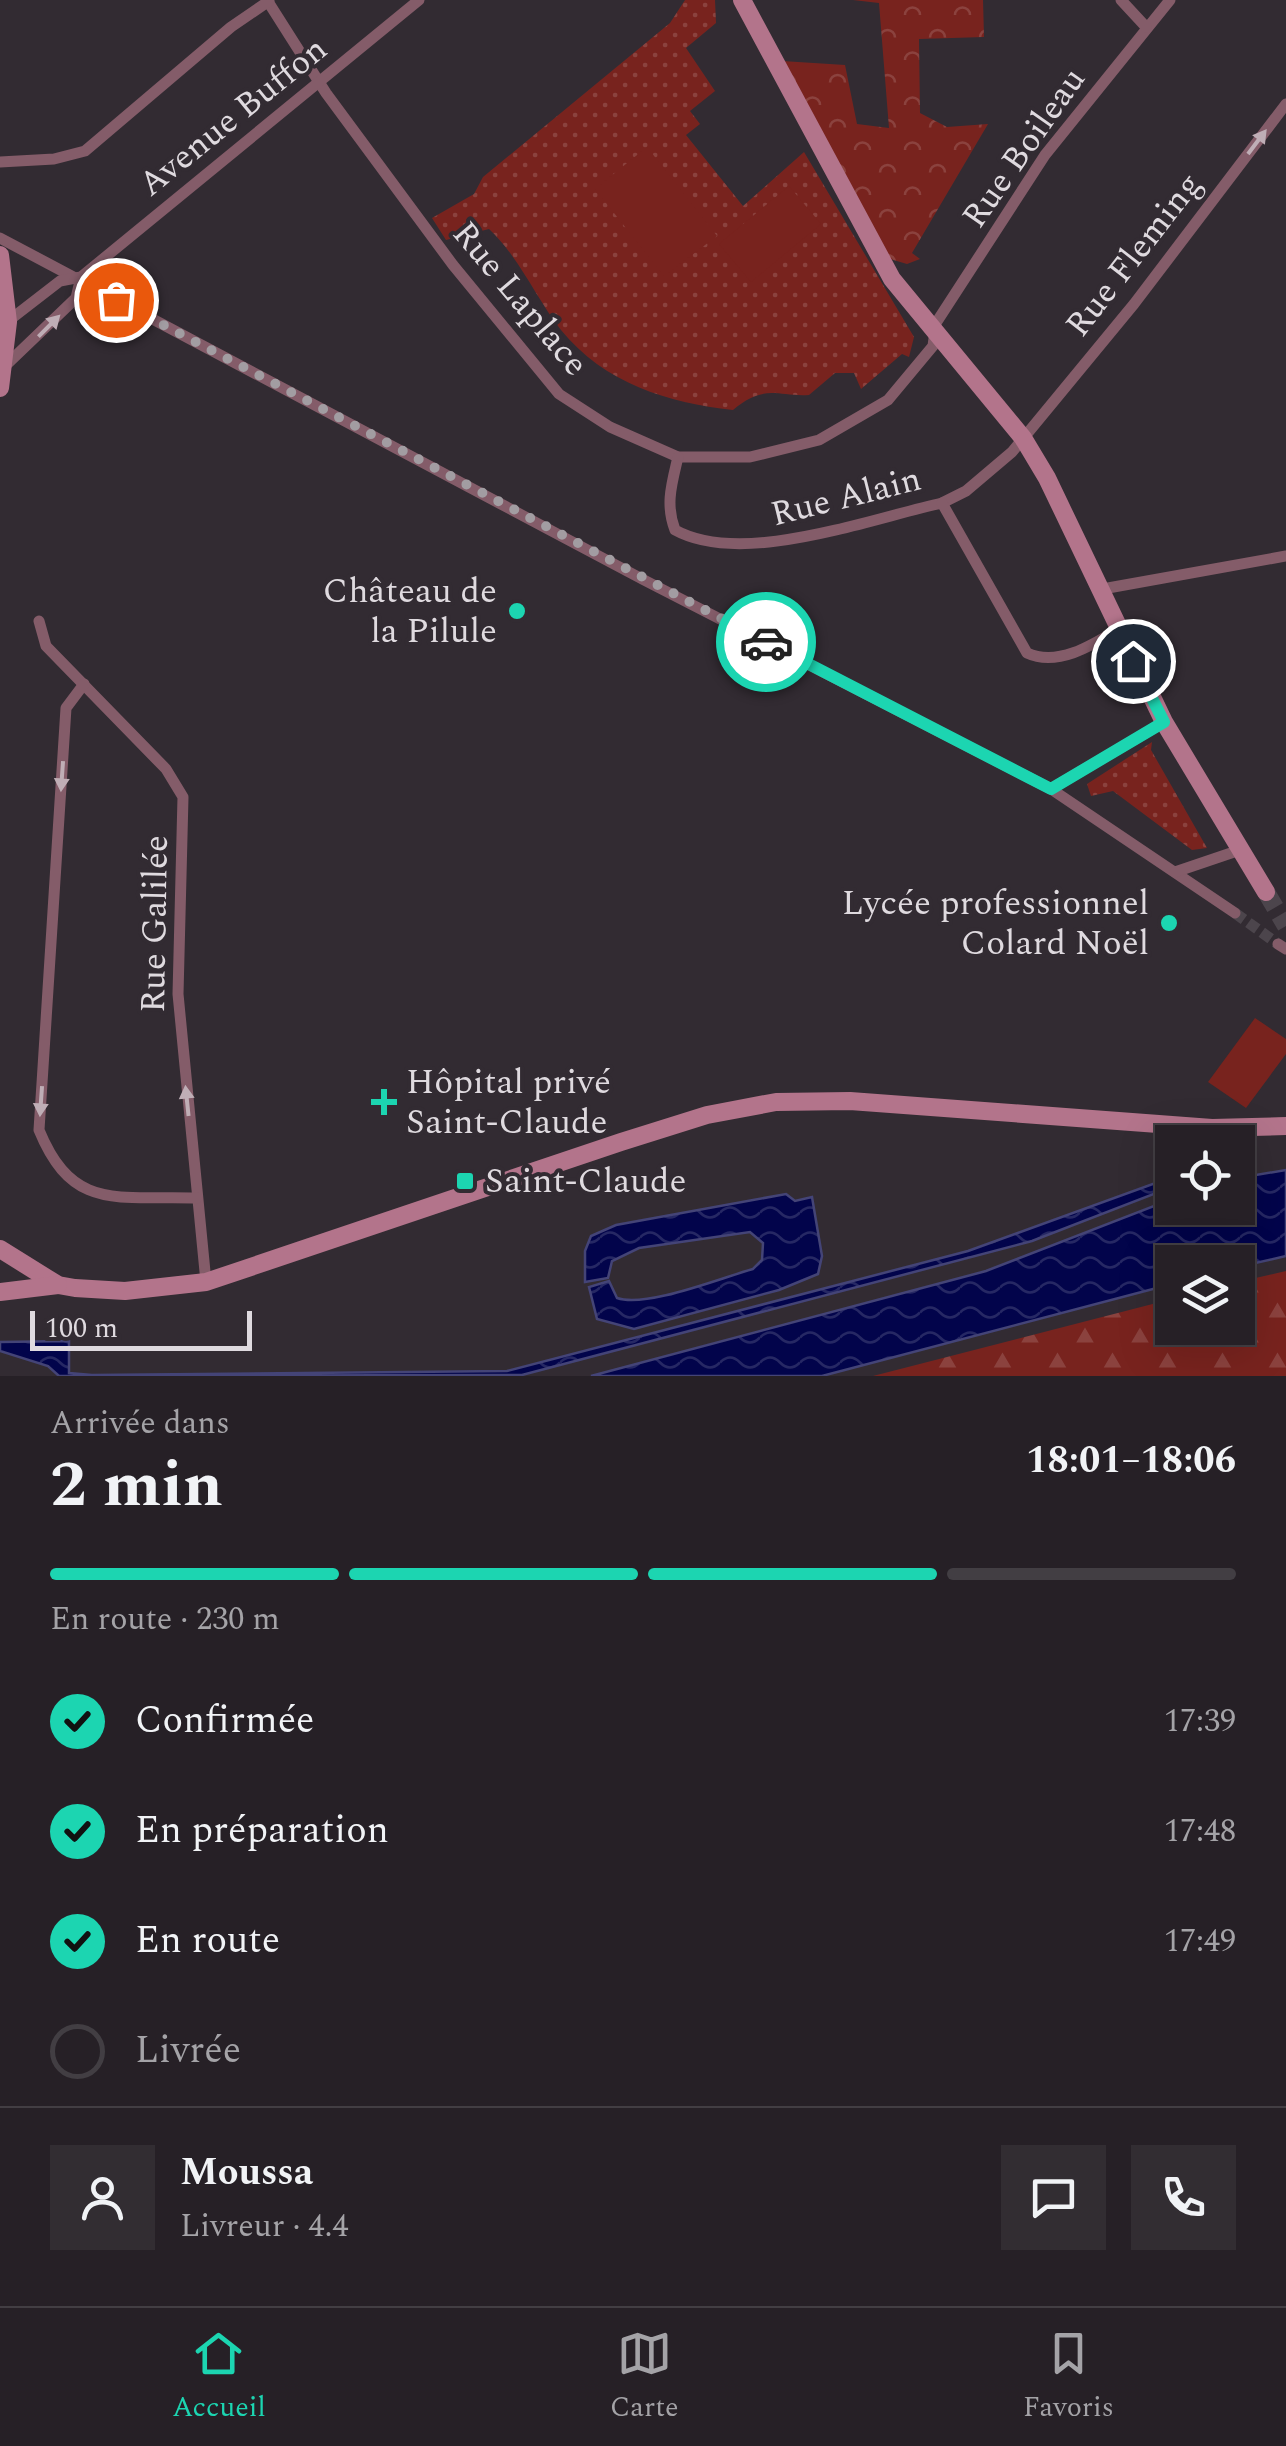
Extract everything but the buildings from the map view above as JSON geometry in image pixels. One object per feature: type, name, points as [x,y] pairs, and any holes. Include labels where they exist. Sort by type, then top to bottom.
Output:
[{"type":"street","name":"Avenue Buffon","points":[[4,325],[60,281],[81,277],[419,0]]},
{"type":"street","points":[[742,0],[892,278],[934,335],[1022,438],[1054,490],[1164,722],[1237,851],[1266,892]]},
{"type":"street","points":[[1122,0],[1146,27]]},
{"type":"street","name":"Rue Boileau","points":[[934,335],[936,323],[1045,155],[1170,0]]},
{"type":"street","name":"Rue Laplace","points":[[268,1],[319,82],[453,265],[559,394],[610,428],[678,457],[750,457],[818,440],[888,400],[929,352],[934,335]]},
{"type":"street","points":[[0,162],[54,159],[85,151],[231,26],[268,1]]},
{"type":"street","name":"Rue Fleming","points":[[1022,438],[1134,304],[1286,104]]},
{"type":"street","points":[[0,238],[81,277],[121,303],[636,576],[1051,789],[1235,913]]},
{"type":"street","points":[[0,255],[4,325],[0,388]]},
{"type":"street","name":"Avenue Buffon","points":[[4,367],[76,298],[81,277]]},
{"type":"street","name":"Rue Alain","points":[[678,457],[668,500],[675,530],[706,541],[762,546],[942,503],[966,491],[1022,438]]},
{"type":"street","points":[[942,503],[1027,653],[1040,659],[1063,656],[1118,630]]},
{"type":"street","points":[[1102,595],[1108,588],[1286,556]]},
{"type":"street","name":"Rue Galilée","points":[[40,621],[46,646],[166,770],[183,798],[178,994],[206,1282]]},
{"type":"street","points":[[84,684],[66,708],[39,1130],[52,1161],[73,1185],[103,1195],[197,1198]]},
{"type":"street","points":[[1051,789],[1164,722]]},
{"type":"street","points":[[1175,872],[1237,851]]},
{"type":"street","points":[[0,1292],[58,1285],[125,1291],[206,1282],[655,1131],[707,1115],[776,1102],[850,1101],[1212,1128],[1286,1126]]},
{"type":"street","points":[[0,1248],[58,1285]]},
{"type":"green space","points":[[685,0],[715,0],[716,23],[686,48],[715,91],[690,111],[700,124],[686,135],[743,206],[804,152],[914,337],[909,357],[902,354],[861,389],[854,373],[835,373],[809,395],[763,394],[733,410],[661,396],[617,377],[578,348],[489,229],[446,240],[432,218],[474,194],[483,177],[670,23]]},
{"type":"green space","points":[[853,0],[983,0],[984,37],[919,39],[920,113],[947,127],[988,124],[912,253],[920,259],[907,264],[890,259],[782,61],[845,65],[857,124],[889,128],[879,3]]},
{"type":"green space","points":[[647,147],[717,236],[664,276],[595,189]]},
{"type":"green space","points":[[789,186],[821,224],[751,282],[719,244]]},
{"type":"green space","points":[[1152,742],[1151,750],[1207,848],[1192,850],[1113,791],[1091,796],[1087,784]]},
{"type":"green space","points":[[1255,1018],[1286,1039],[1286,1054],[1246,1108],[1208,1082]]},
{"type":"green space","points":[[1286,1271],[1286,1376],[873,1376],[1155,1303],[1155,1345],[1255,1345],[1255,1278]]},
{"type":"water","points":[[1286,1170],[1286,1256],[1255,1263],[1255,1245],[1155,1245],[1155,1288],[822,1376],[591,1376],[986,1271],[1155,1206],[1155,1225],[1255,1225],[1255,1175]]},
{"type":"water","points":[[1155,1183],[1155,1194],[1032,1241],[522,1375],[59,1376],[48,1366],[0,1351],[0,1342],[69,1341],[69,1373],[92,1375],[507,1371],[968,1251]]},
{"type":"water","points":[[786,1194],[795,1201],[812,1197],[822,1256],[818,1274],[779,1290],[634,1329],[597,1319],[589,1287],[609,1281],[617,1298],[665,1296],[753,1269],[762,1260],[763,1243],[750,1232],[639,1248],[612,1261],[608,1278],[585,1282],[585,1251],[591,1236],[616,1225]]},
{"type":"tunnel","points":[[1266,892],[1286,926]]},
{"type":"tunnel","points":[[1235,913],[1278,944]]},
{"type":"way so far","points":[[116,300],[766,642]]},
{"type":"place","name":"Château de la Pilule","points":[[517,611]]},
{"type":"place","name":"Lycée professionnel Colard Noël","points":[[1169,923]]},
{"type":"place","name":"Hôpital privé Saint-Claude","points":[[384,1102]]},
{"type":"place","name":"Saint-Claude","points":[[465,1181]]},
{"type":"route","points":[[766,642],[1051,789],[1164,722],[1133,661]]}]
